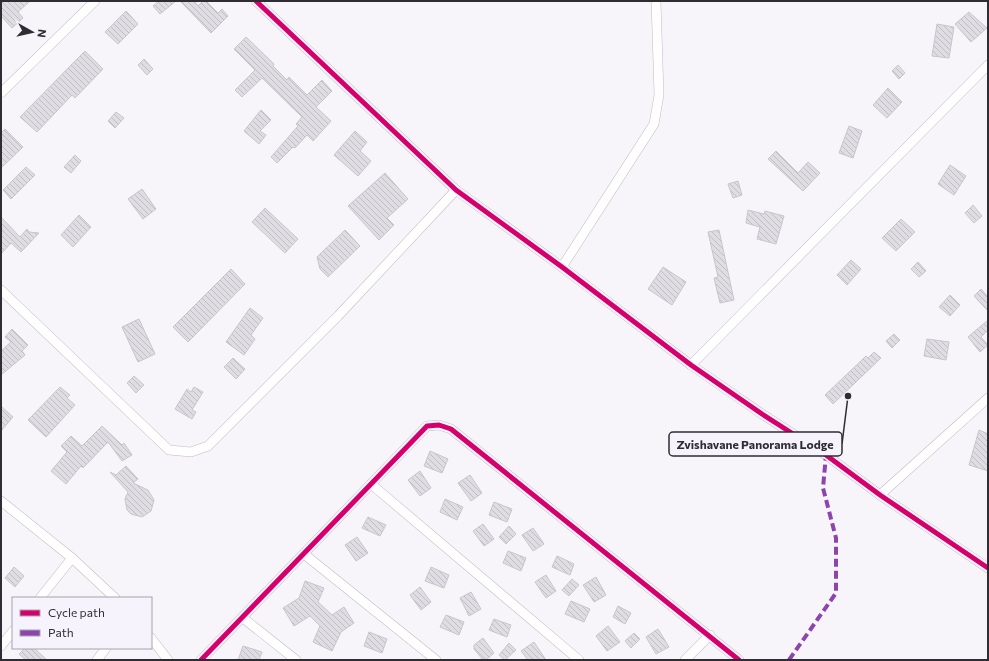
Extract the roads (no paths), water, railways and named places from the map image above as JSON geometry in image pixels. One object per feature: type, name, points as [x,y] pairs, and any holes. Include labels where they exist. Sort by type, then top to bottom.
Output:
[{"type":"street","points":[[1,93],[95,1]]},
{"type":"street","points":[[256,1],[456,190],[562,267],[691,365],[762,414],[826,455],[880,495],[988,568]]},
{"type":"street","points":[[562,267],[654,124],[659,95],[656,1]]},
{"type":"street","points":[[691,365],[988,65]]},
{"type":"street","points":[[1,290],[169,450],[191,452],[208,446],[338,316],[456,190]]},
{"type":"street","points":[[880,495],[988,398]]},
{"type":"street","points":[[200,660],[243,618],[427,426],[439,424],[451,429],[710,635],[739,660]]},
{"type":"street","points":[[371,484],[579,660]]},
{"type":"street","points":[[2,505],[72,558],[114,597]]},
{"type":"street","points":[[304,554],[436,660]]},
{"type":"street","points":[[41,597],[72,558]]},
{"type":"street","points":[[243,618],[296,660]]},
{"type":"street","points":[[1,646],[12,632]]},
{"type":"street","points":[[685,660],[710,635]]},
{"type":"street","points":[[152,639],[168,660]]},
{"type":"street","points":[[97,660],[105,649]]},
{"type":"place","name":"Zvishavane Panorama Lodge","points":[[848,396]]}]
